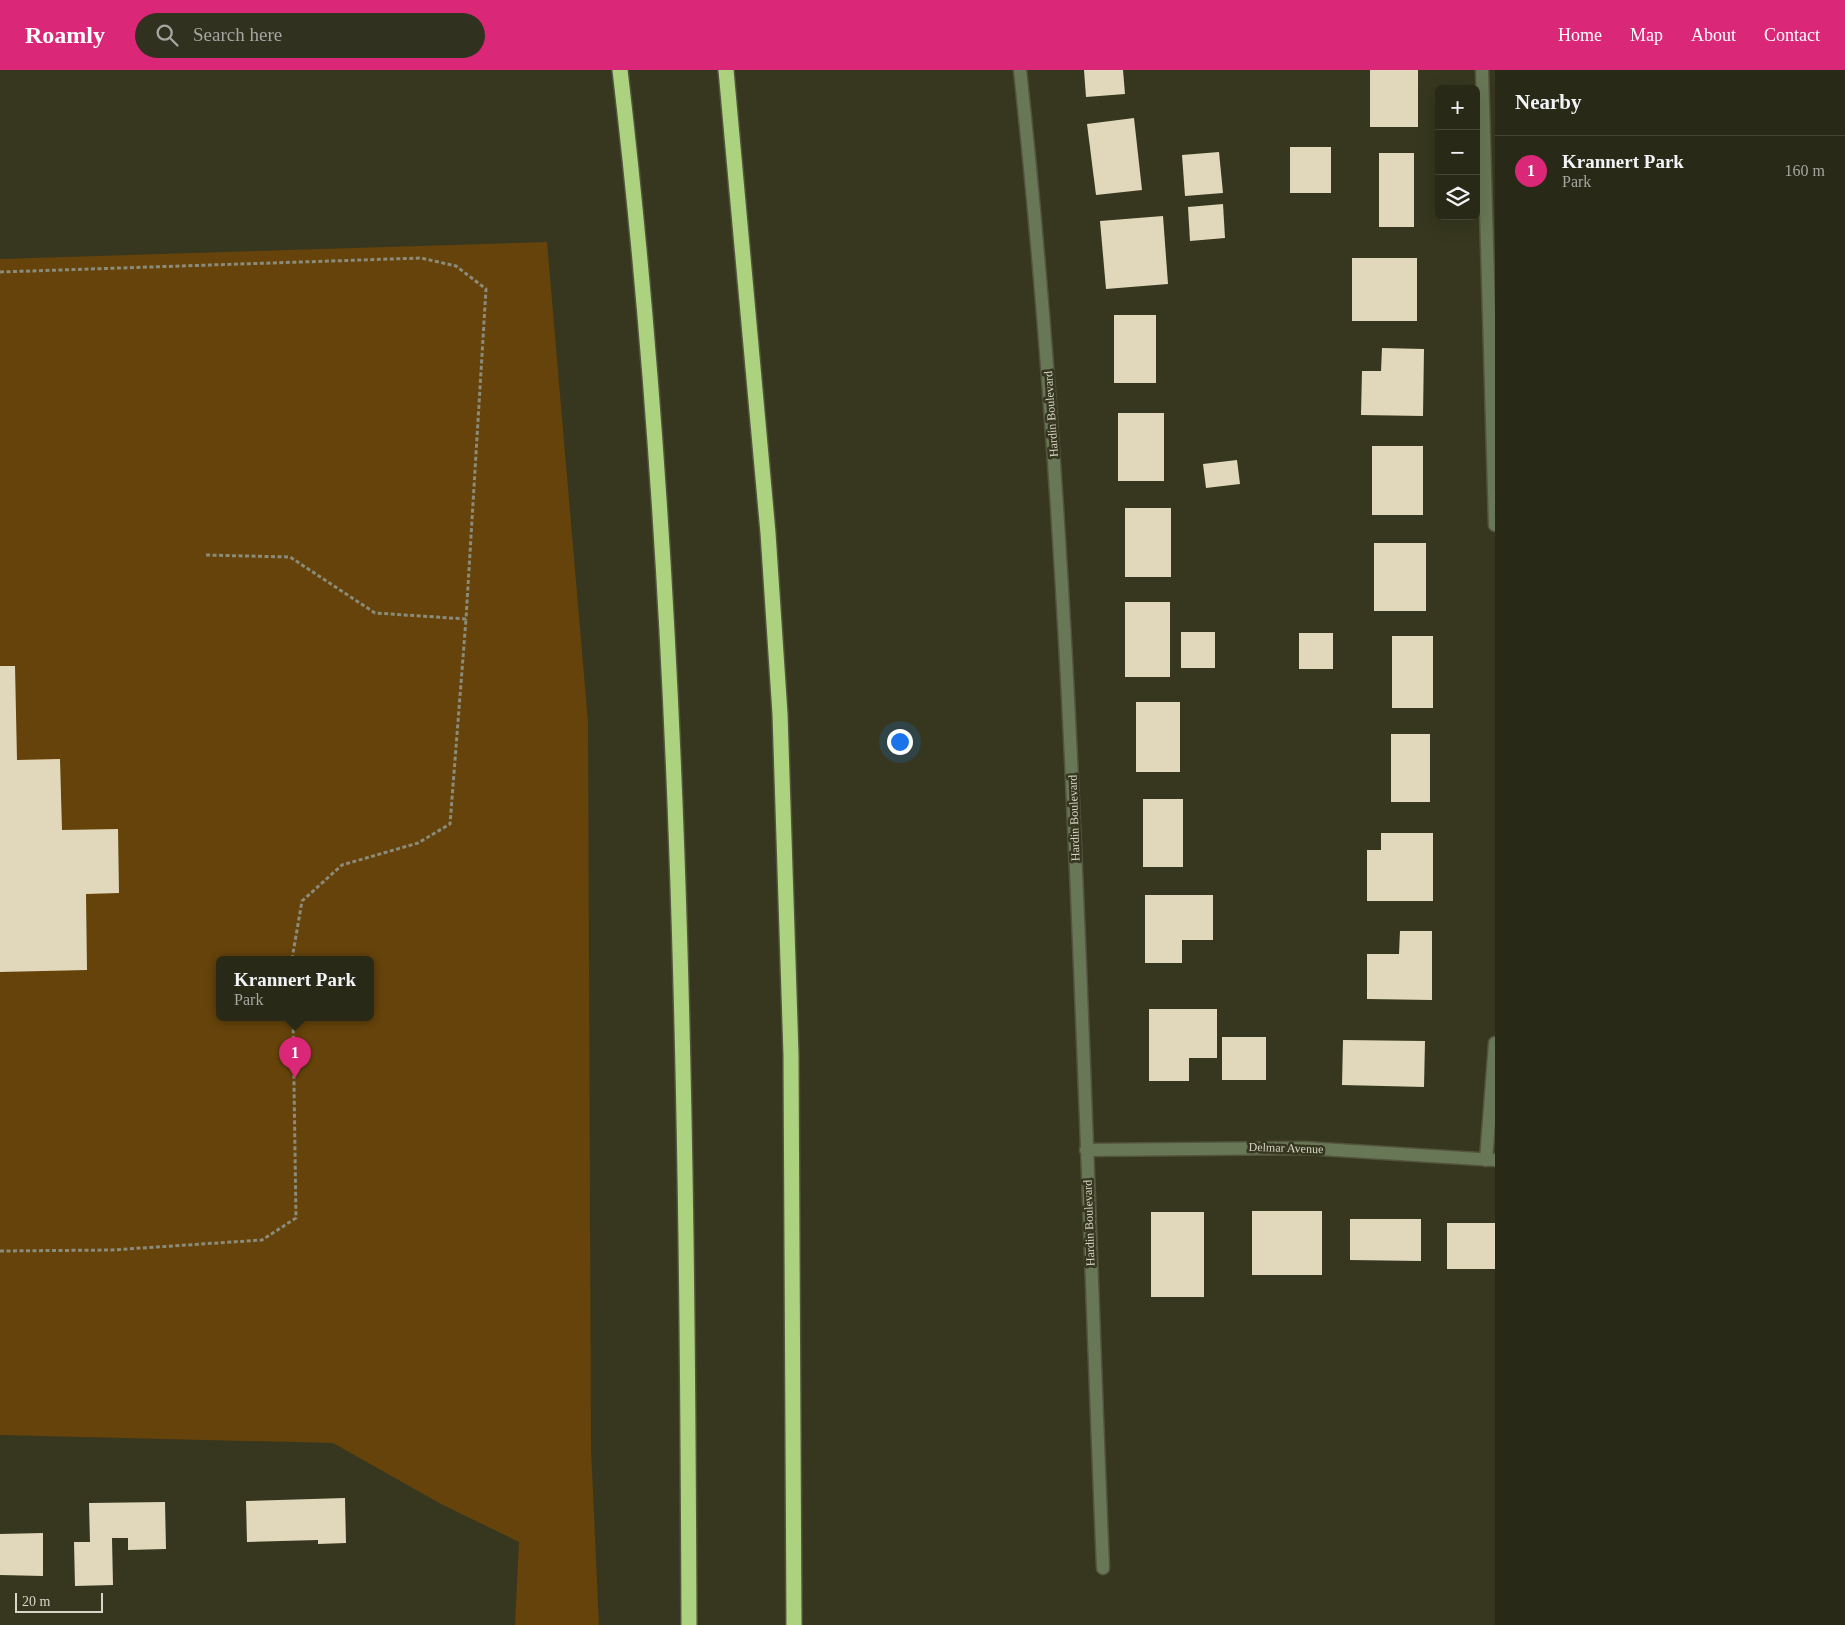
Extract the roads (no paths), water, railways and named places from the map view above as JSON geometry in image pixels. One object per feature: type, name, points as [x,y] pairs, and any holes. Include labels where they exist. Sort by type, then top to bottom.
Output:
[{"type":"highway","points":[[620,70],[653,422],[678,866],[685,1106],[689,1625]]},
{"type":"highway","points":[[726,70],[767,523],[780,714],[791,1055],[794,1625]]},
{"type":"street","name":"Hardin Boulevard","points":[[1020,70],[1045,342],[1064,607],[1075,817],[1103,1568]]},
{"type":"street","points":[[1482,70],[1495,525]]},
{"type":"street","points":[[1490,1160],[1495,1043]]},
{"type":"street","name":"Delmar Avenue","points":[[1086,1150],[1305,1148],[1490,1160]]},
{"type":"place","name":"Krannert Park","points":[[295,1078]]}]
